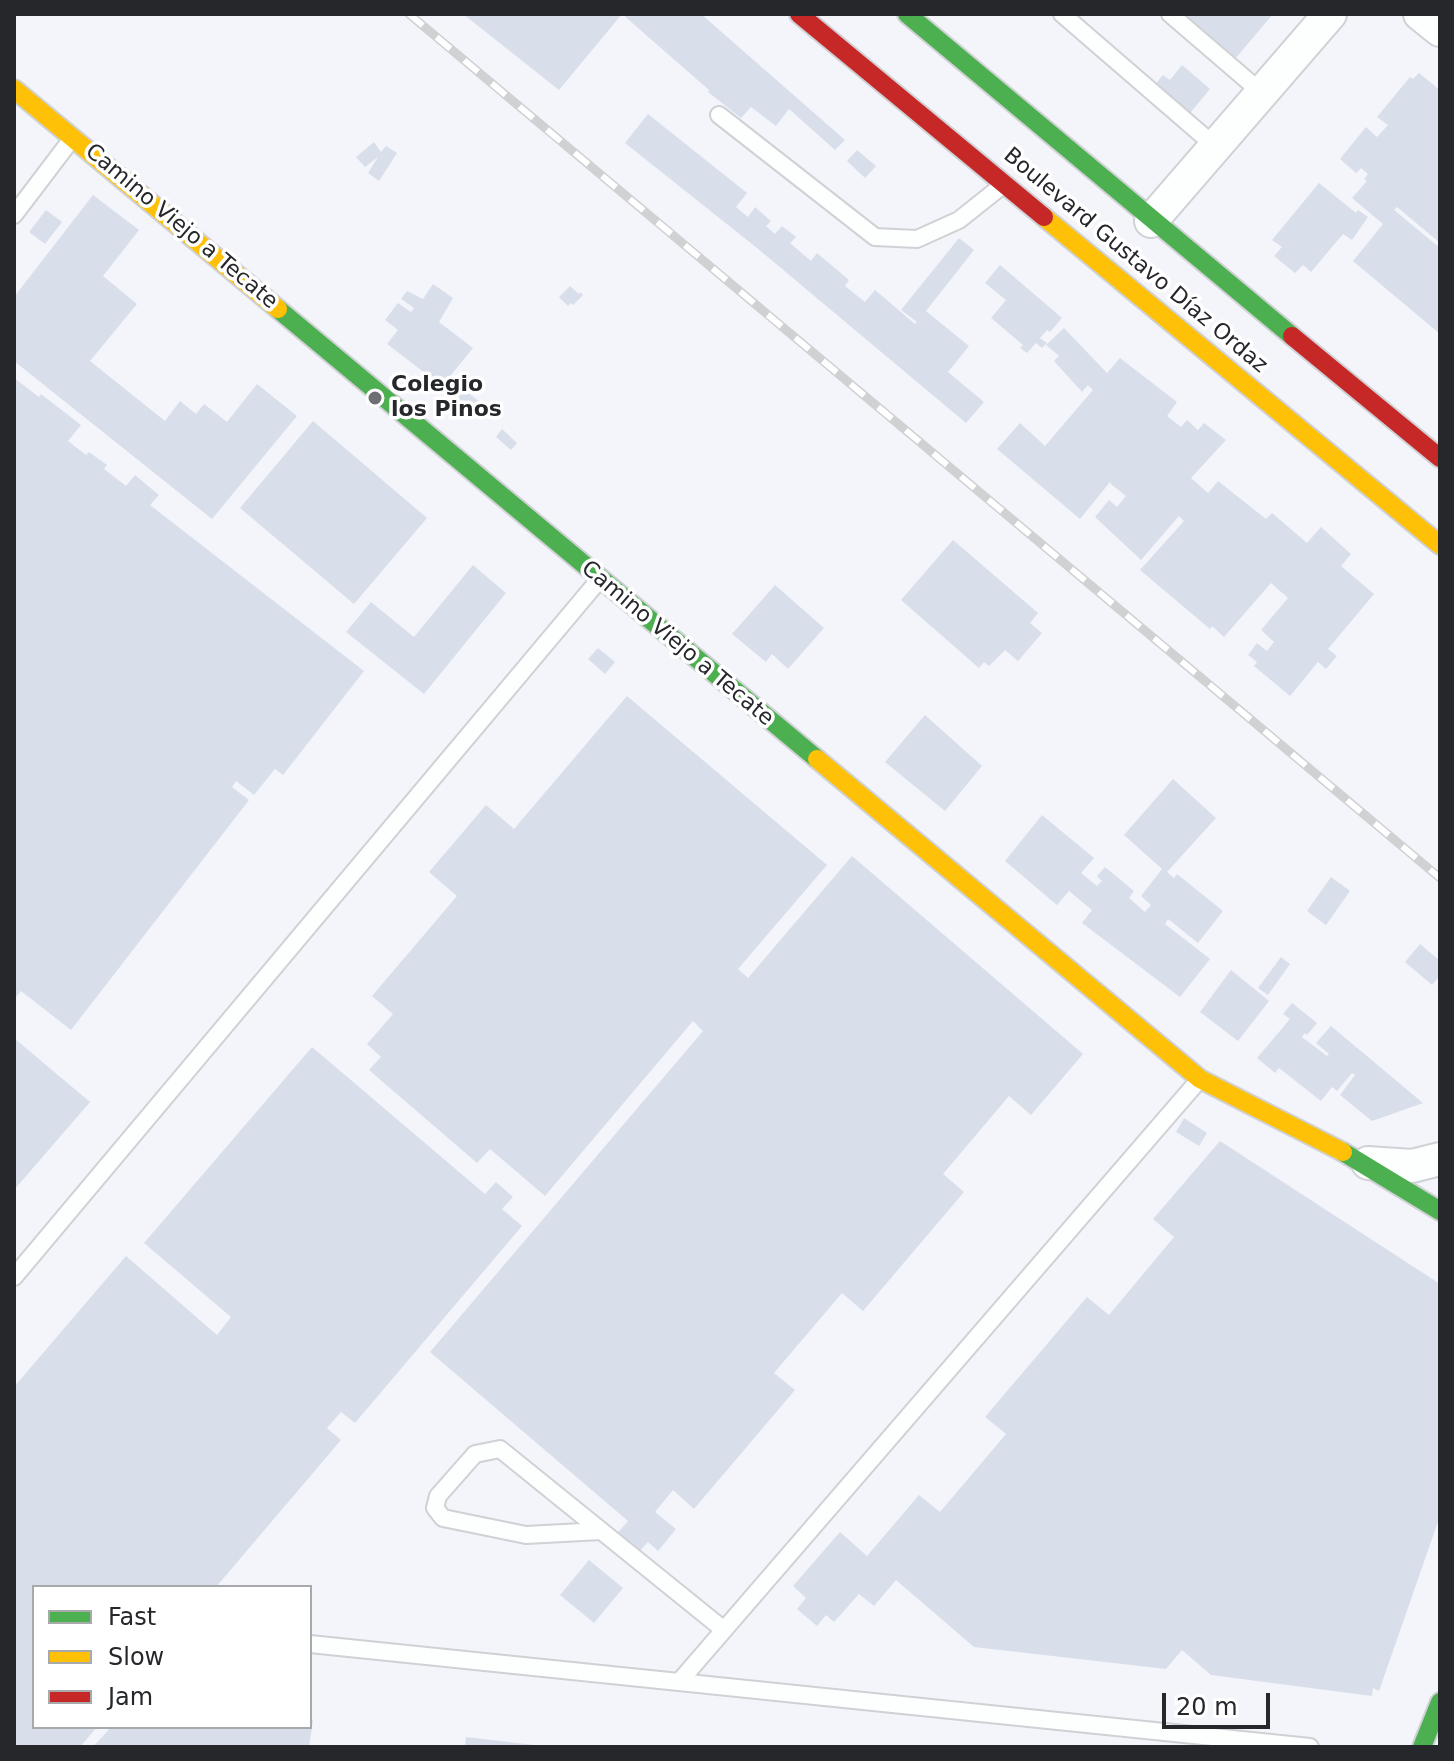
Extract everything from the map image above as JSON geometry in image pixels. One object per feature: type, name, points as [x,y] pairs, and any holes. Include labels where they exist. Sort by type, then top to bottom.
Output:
[{"type":"street","name":"Boulevard Gustavo Díaz Ordaz","points":[[799,14],[1440,545]]},
{"type":"street","name":"Boulevard Gustavo Díaz Ordaz","points":[[907,14],[1151,221],[1440,458]]},
{"type":"street","points":[[1151,221],[1330,14]]},
{"type":"street","points":[[1420,14],[1440,30]]},
{"type":"street","name":"Camino Viejo a Tecate","points":[[14,89],[1200,1079],[1365,1163],[1440,1211]]},
{"type":"street","name":"Camino Viejo a Tecate","points":[[1365,1163],[1412,1166],[1440,1159]]},
{"type":"street","points":[[1422,1747],[1440,1702]]},
{"type":"lane","points":[[1062,14],[1216,147]]},
{"type":"lane","points":[[1170,14],[1262,93]]},
{"type":"lane","points":[[719,115],[875,237],[917,239],[959,220],[1005,184]]},
{"type":"lane","points":[[14,215],[73,136]]},
{"type":"lane","points":[[14,1277],[599,580]]},
{"type":"lane","points":[[679,1682],[1200,1079]]},
{"type":"lane","points":[[601,1531],[526,1535],[443,1518],[435,1508],[438,1496],[475,1454],[500,1449],[724,1630]]},
{"type":"lane","points":[[312,1644],[1310,1747]]},
{"type":"building","points":[[463,14],[622,14],[559,90]]},
{"type":"building","points":[[622,14],[701,14],[845,140],[835,150],[789,109],[776,126],[751,107],[741,118]]},
{"type":"building","points":[[1181,14],[1273,14],[1235,59]]},
{"type":"building","points":[[1182,65],[1210,89],[1186,118],[1151,89],[1163,75],[1170,80]]},
{"type":"building","points":[[1419,73],[1440,90],[1440,243],[1397,207],[1394,210],[1440,248],[1440,334],[1353,261],[1383,224],[1352,198],[1367,181],[1364,179],[1368,174],[1361,168],[1356,173],[1340,159],[1366,127],[1377,137],[1388,125],[1377,117],[1410,77],[1413,79]]},
{"type":"building","points":[[648,114],[747,193],[736,207],[748,217],[755,207],[771,221],[766,226],[775,234],[782,226],[796,237],[790,243],[811,261],[817,253],[849,280],[845,286],[865,302],[875,290],[915,324],[917,322],[901,310],[959,238],[974,250],[926,311],[969,346],[948,372],[984,402],[966,423],[757,248],[625,143]]},
{"type":"building","points":[[374,142],[381,152],[386,146],[397,153],[379,181],[368,173],[378,157],[365,167],[356,157]]},
{"type":"building","points":[[857,150],[876,166],[865,178],[847,161]]},
{"type":"building","points":[[1319,183],[1356,213],[1358,210],[1368,217],[1352,240],[1343,234],[1311,272],[1303,265],[1295,273],[1274,256],[1282,247],[1272,240]]},
{"type":"building","points":[[93,195],[139,230],[103,276],[137,304],[90,361],[165,421],[180,401],[196,414],[204,404],[227,422],[257,384],[297,416],[212,519],[14,361],[14,297]]},
{"type":"building","points":[[46,210],[62,222],[45,244],[29,232]]},
{"type":"building","points":[[1000,265],[1062,318],[1040,338],[1047,343],[1042,348],[1036,343],[1027,353],[1020,348],[1023,345],[991,318],[1006,300],[985,283]]},
{"type":"building","points":[[433,284],[453,298],[439,322],[473,348],[442,386],[387,344],[398,330],[385,320],[398,303],[411,312],[414,308],[401,299],[407,291],[423,299]]},
{"type":"building","points":[[570,286],[583,295],[568,306],[559,297]]},
{"type":"building","points":[[1064,328],[1107,373],[1120,358],[1177,402],[1167,416],[1181,427],[1187,420],[1198,430],[1204,423],[1226,440],[1191,478],[1208,493],[1218,481],[1266,519],[1272,513],[1307,543],[1321,527],[1351,554],[1341,566],[1374,594],[1328,649],[1337,656],[1326,669],[1318,662],[1290,696],[1254,666],[1257,662],[1248,655],[1257,643],[1267,651],[1274,642],[1261,630],[1288,598],[1271,583],[1224,637],[1212,626],[1210,629],[1140,570],[1184,521],[1179,516],[1141,560],[1095,517],[1109,500],[1117,507],[1126,496],[1110,482],[1080,519],[997,449],[1020,423],[1045,446],[1093,390],[1088,385],[1082,392],[1054,361],[1059,356],[1046,345]]},
{"type":"building","points":[[14,378],[39,397],[41,394],[81,425],[68,441],[86,455],[89,452],[107,465],[104,469],[126,486],[135,475],[159,495],[150,505],[364,671],[283,775],[275,769],[254,795],[236,781],[232,787],[249,800],[71,1030],[21,991],[14,999]]},
{"type":"building","points":[[458,385],[485,406],[474,419],[448,397]]},
{"type":"building","points":[[313,421],[427,518],[354,604],[240,508]]},
{"type":"building","points":[[502,429],[517,443],[511,450],[496,437]]},
{"type":"building","points":[[953,540],[1038,613],[1030,623],[1042,633],[1018,661],[1005,650],[989,666],[984,662],[979,668],[901,600]]},
{"type":"building","points":[[473,565],[506,593],[424,694],[346,632],[371,602],[414,637]]},
{"type":"building","points":[[775,585],[824,628],[788,669],[772,654],[766,662],[732,634]]},
{"type":"building","points":[[598,648],[615,662],[605,674],[588,659]]},
{"type":"building","points":[[627,696],[827,865],[738,969],[748,978],[852,856],[1083,1054],[1031,1115],[1009,1096],[943,1174],[964,1192],[863,1311],[842,1293],[774,1373],[795,1390],[694,1509],[673,1490],[655,1512],[676,1529],[658,1551],[648,1542],[637,1554],[615,1536],[628,1521],[430,1352],[703,1031],[693,1021],[545,1196],[490,1149],[477,1163],[369,1070],[381,1057],[367,1044],[393,1014],[372,996],[457,896],[429,872],[486,805],[514,829]]},
{"type":"building","points":[[925,715],[982,766],[945,811],[885,762]]},
{"type":"building","points":[[1173,779],[1216,818],[1167,872],[1174,878],[1177,874],[1223,911],[1198,943],[1168,919],[1165,924],[1210,959],[1180,997],[1082,923],[1092,910],[1069,891],[1057,905],[1005,861],[1042,815],[1094,858],[1081,873],[1097,886],[1102,881],[1097,876],[1105,867],[1134,891],[1129,898],[1145,912],[1151,905],[1141,896],[1162,869],[1124,835]]},
{"type":"building","points":[[1331,877],[1350,891],[1326,925],[1307,911]]},
{"type":"building","points":[[1420,944],[1440,961],[1440,976],[1432,985],[1405,962]]},
{"type":"building","points":[[1281,957],[1290,964],[1268,995],[1258,988]]},
{"type":"building","points":[[1231,970],[1269,1001],[1238,1041],[1200,1012]]},
{"type":"building","points":[[1292,1003],[1317,1023],[1302,1037],[1327,1056],[1329,1054],[1316,1043],[1331,1026],[1423,1103],[1372,1121],[1340,1095],[1355,1075],[1352,1073],[1337,1091],[1332,1087],[1321,1101],[1279,1068],[1275,1073],[1257,1058],[1290,1019],[1283,1014]]},
{"type":"building","points":[[14,1038],[90,1102],[14,1190]]},
{"type":"building","points":[[312,1047],[485,1194],[496,1182],[513,1197],[502,1209],[522,1226],[355,1423],[341,1412],[327,1428],[341,1440],[218,1585],[32,1585],[32,1729],[95,1729],[80,1747],[14,1747],[14,1387],[126,1256],[217,1335],[231,1317],[144,1243]]},
{"type":"building","points":[[1184,1118],[1207,1133],[1199,1146],[1176,1132]]},
{"type":"building","points":[[1220,1141],[1440,1284],[1440,1516],[1379,1691],[1373,1688],[1372,1696],[1211,1675],[1182,1650],[1166,1669],[974,1647],[896,1580],[874,1606],[859,1594],[834,1622],[826,1615],[817,1626],[797,1609],[806,1598],[793,1586],[840,1532],[867,1556],[919,1495],[940,1512],[1006,1434],[985,1417],[1087,1297],[1109,1315],[1174,1237],[1153,1219]]},
{"type":"building","points":[[589,1560],[623,1588],[594,1623],[560,1595]]},
{"type":"building","points":[[109,1729],[312,1729],[309,1747],[93,1747]]},
{"type":"building","points":[[466,1737],[534,1745],[534,1747],[465,1747]]},
{"type":"railway","points":[[409,14],[1440,878]]},
{"type":"traffic: fast","points":[[907,14],[1292,336]]},
{"type":"traffic: fast","points":[[278,309],[817,759]]},
{"type":"traffic: fast","points":[[1343,1152],[1440,1211]]},
{"type":"traffic: fast","points":[[1422,1747],[1440,1702]]},
{"type":"traffic: slow","points":[[14,89],[278,309]]},
{"type":"traffic: slow","points":[[1044,217],[1440,545]]},
{"type":"traffic: slow","points":[[817,759],[1200,1079],[1343,1152]]},
{"type":"traffic: jam","points":[[799,14],[1044,217]]},
{"type":"traffic: jam","points":[[1292,336],[1440,458]]},
{"type":"place","name":"Colegio los Pinos","points":[[375,398]]}]
